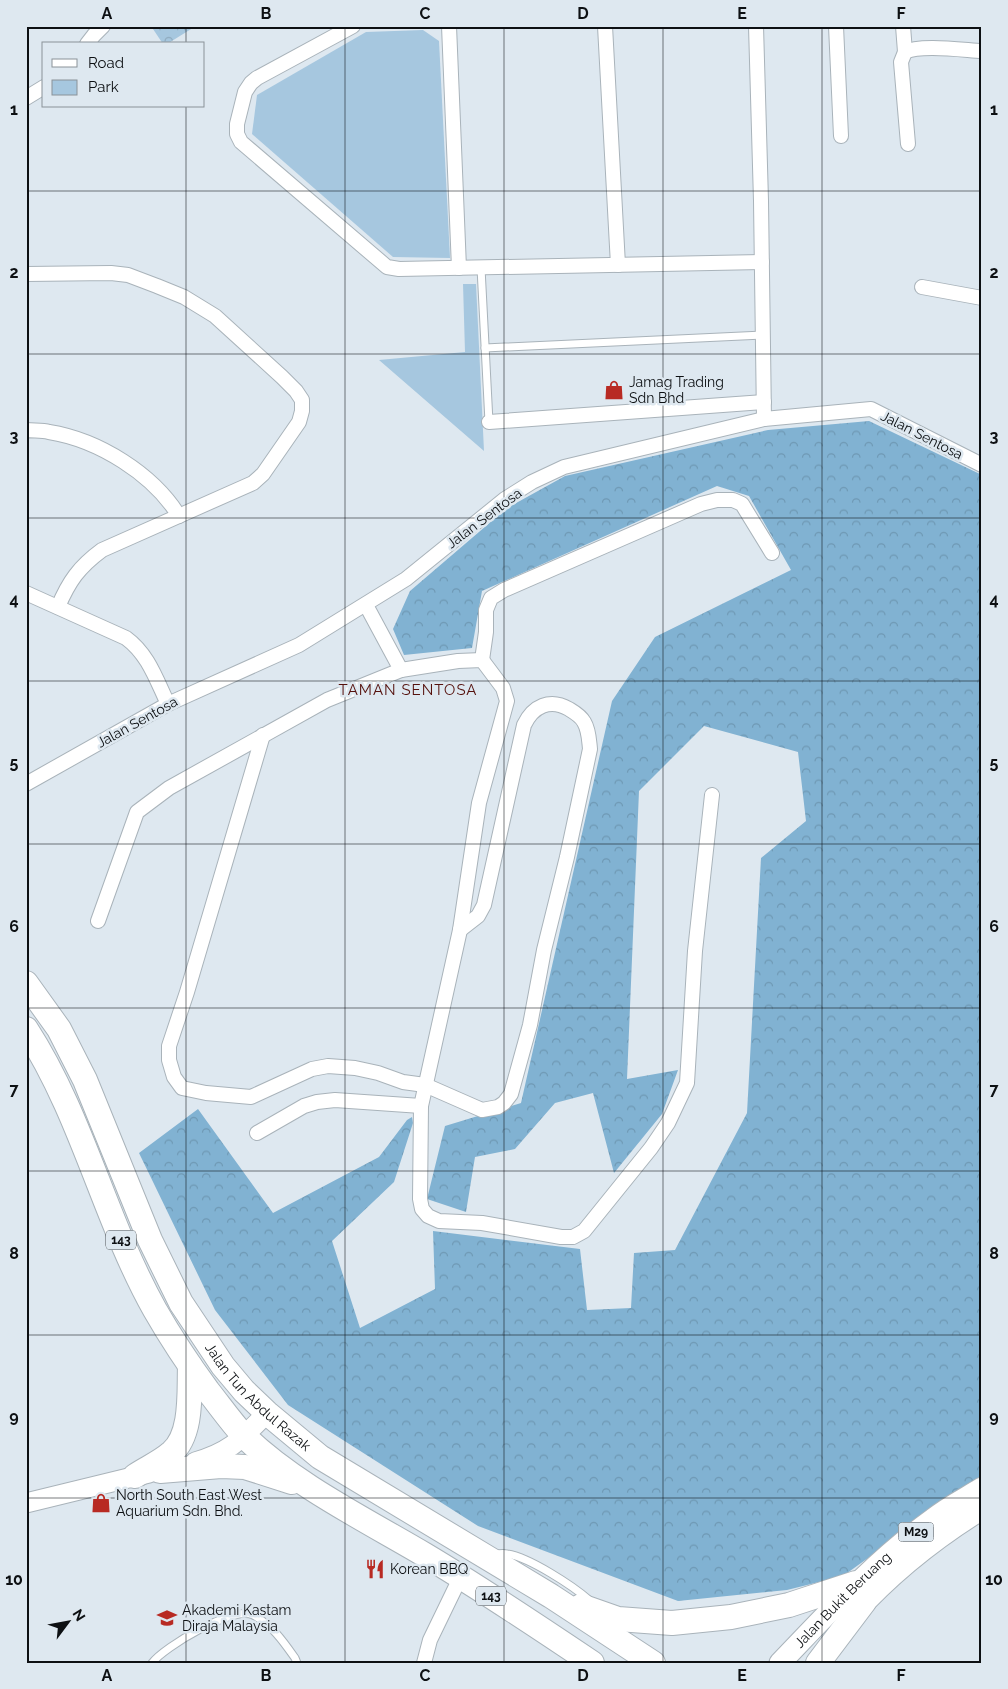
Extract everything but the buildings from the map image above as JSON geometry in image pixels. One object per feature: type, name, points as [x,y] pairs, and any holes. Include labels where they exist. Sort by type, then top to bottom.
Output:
[{"type":"highway","name":"Jalan Tun Abdul Razak","points":[[26,983],[59,1029],[85,1080],[147,1232],[181,1302],[223,1366],[244,1391],[267,1414],[320,1458],[551,1596],[653,1663]]},
{"type":"highway","name":"Jalan Tun Abdul Razak","points":[[26,1029],[46,1061],[71,1111],[126,1251],[155,1310],[190,1366],[244,1436],[273,1460],[315,1490],[461,1576],[592,1663]]},
{"type":"highway","points":[[135,1476],[172,1452],[180,1441],[188,1418],[190,1366]]},
{"type":"highway","points":[[160,1471],[221,1466],[245,1467],[315,1490]]},
{"type":"highway","points":[[551,1596],[618,1619],[672,1623],[731,1617],[860,1593]]},
{"type":"highway","points":[[818,1663],[860,1593]]},
{"type":"main road","points":[[26,1503],[160,1471],[216,1455],[230,1448],[267,1414]]},
{"type":"main road","name":"Jalan Bukit Beruang","points":[[808,1663],[898,1545],[934,1518],[982,1488]]},
{"type":"main road","name":"Jalan Bukit Beruang","points":[[780,1663],[860,1593],[908,1562],[953,1527],[982,1508]]},
{"type":"street","points":[[88,42],[103,26]]},
{"type":"street","points":[[352,26],[251,83],[241,108],[237,124],[237,134],[241,142],[387,268],[618,266],[762,262]]},
{"type":"street","points":[[449,26],[460,268]]},
{"type":"street","points":[[605,26],[618,266]]},
{"type":"street","points":[[756,26],[764,419]]},
{"type":"street","points":[[836,26],[841,136]]},
{"type":"street","points":[[903,26],[905,52],[901,62],[908,144]]},
{"type":"street","points":[[905,52],[911,49],[924,48],[982,51]]},
{"type":"street","points":[[26,98],[42,88]]},
{"type":"street","points":[[26,274],[111,273],[128,275],[184,297],[214,316],[296,391],[302,400],[300,422],[263,474],[253,483],[102,550],[75,574],[58,607]]},
{"type":"street","points":[[922,287],[982,298]]},
{"type":"street","points":[[489,422],[764,402]]},
{"type":"street","name":"Jalan Sentosa","points":[[26,784],[168,704],[299,645],[406,579],[505,499],[532,482],[564,467],[764,419],[871,409],[982,465]]},
{"type":"street","points":[[26,430],[49,431],[106,451],[127,464],[150,483],[172,505],[179,516]]},
{"type":"street","points":[[712,795],[695,951],[688,1083],[668,1123],[584,1231],[573,1237],[561,1237],[482,1223],[439,1221],[428,1216],[422,1209],[420,1199],[421,1106],[460,930],[479,803],[507,701],[503,688],[482,660],[486,632],[486,610],[491,598],[504,590],[702,504],[716,500],[733,500],[742,504],[772,553]]},
{"type":"street","points":[[26,593],[126,638],[137,646],[145,656],[168,704]]},
{"type":"street","points":[[366,605],[401,670]]},
{"type":"street","points":[[98,921],[137,812],[169,788],[327,700],[401,670],[458,661],[482,660]]},
{"type":"street","points":[[263,735],[190,983],[169,1046],[169,1060],[174,1077],[182,1088],[206,1093],[251,1097],[312,1070],[328,1066],[355,1068],[378,1073],[403,1082],[425,1085],[482,1110],[498,1107],[504,1103],[511,1094],[530,1025],[544,950],[567,857],[590,749],[589,737],[583,720],[562,705],[550,703],[533,710],[524,725],[484,905],[478,916],[460,930]]},
{"type":"street","points":[[257,1133],[304,1106],[317,1102],[335,1100],[421,1106]]},
{"type":"street","points":[[424,1663],[430,1640],[461,1576]]},
{"type":"lane","points":[[481,268],[489,422]]},
{"type":"lane","points":[[485,348],[763,335]]},
{"type":"lane","points":[[480,1553],[508,1554],[524,1560],[578,1590],[606,1614]]},
{"type":"lane","points":[[152,1663],[176,1643],[210,1624],[232,1614],[251,1614],[275,1630],[297,1663]]},
{"type":"green space","points":[[151,26],[196,26],[170,42],[162,42]]},
{"type":"green space","points":[[423,30],[439,41],[450,258],[393,257],[252,134],[257,95],[366,32]]},
{"type":"green space","points":[[463,284],[476,284],[484,451],[379,360],[465,352]]},
{"type":"green space","points":[[869,421],[982,475],[982,1476],[843,1576],[787,1590],[678,1601],[478,1526],[288,1405],[215,1310],[139,1153],[198,1109],[273,1213],[379,1157],[407,1120],[412,1117],[413,1123],[394,1182],[332,1241],[360,1328],[435,1289],[433,1231],[580,1249],[587,1310],[631,1308],[634,1253],[675,1250],[747,1113],[761,858],[806,821],[798,752],[704,726],[639,791],[627,1079],[678,1070],[662,1114],[614,1173],[593,1093],[555,1103],[515,1149],[475,1157],[466,1212],[427,1199],[445,1126],[521,1103],[612,701],[655,637],[791,570],[749,496],[717,486],[482,591],[472,648],[404,655],[393,629],[410,591],[507,508],[565,476],[768,430]]},
{"type":"place","name":"Jamag Trading Sdn Bhd","points":[[614,390]]},
{"type":"place","name":"North South East West Aquarium Sdn. Bhd.","points":[[101,1503]]},
{"type":"place","name":"Korean BBQ","points":[[375,1569]]},
{"type":"place","name":"Akademi Kastam Diraja Malaysia","points":[[167,1618]]},
{"type":"district","name":"TAMAN SENTOSA","points":[[408,690]]}]
